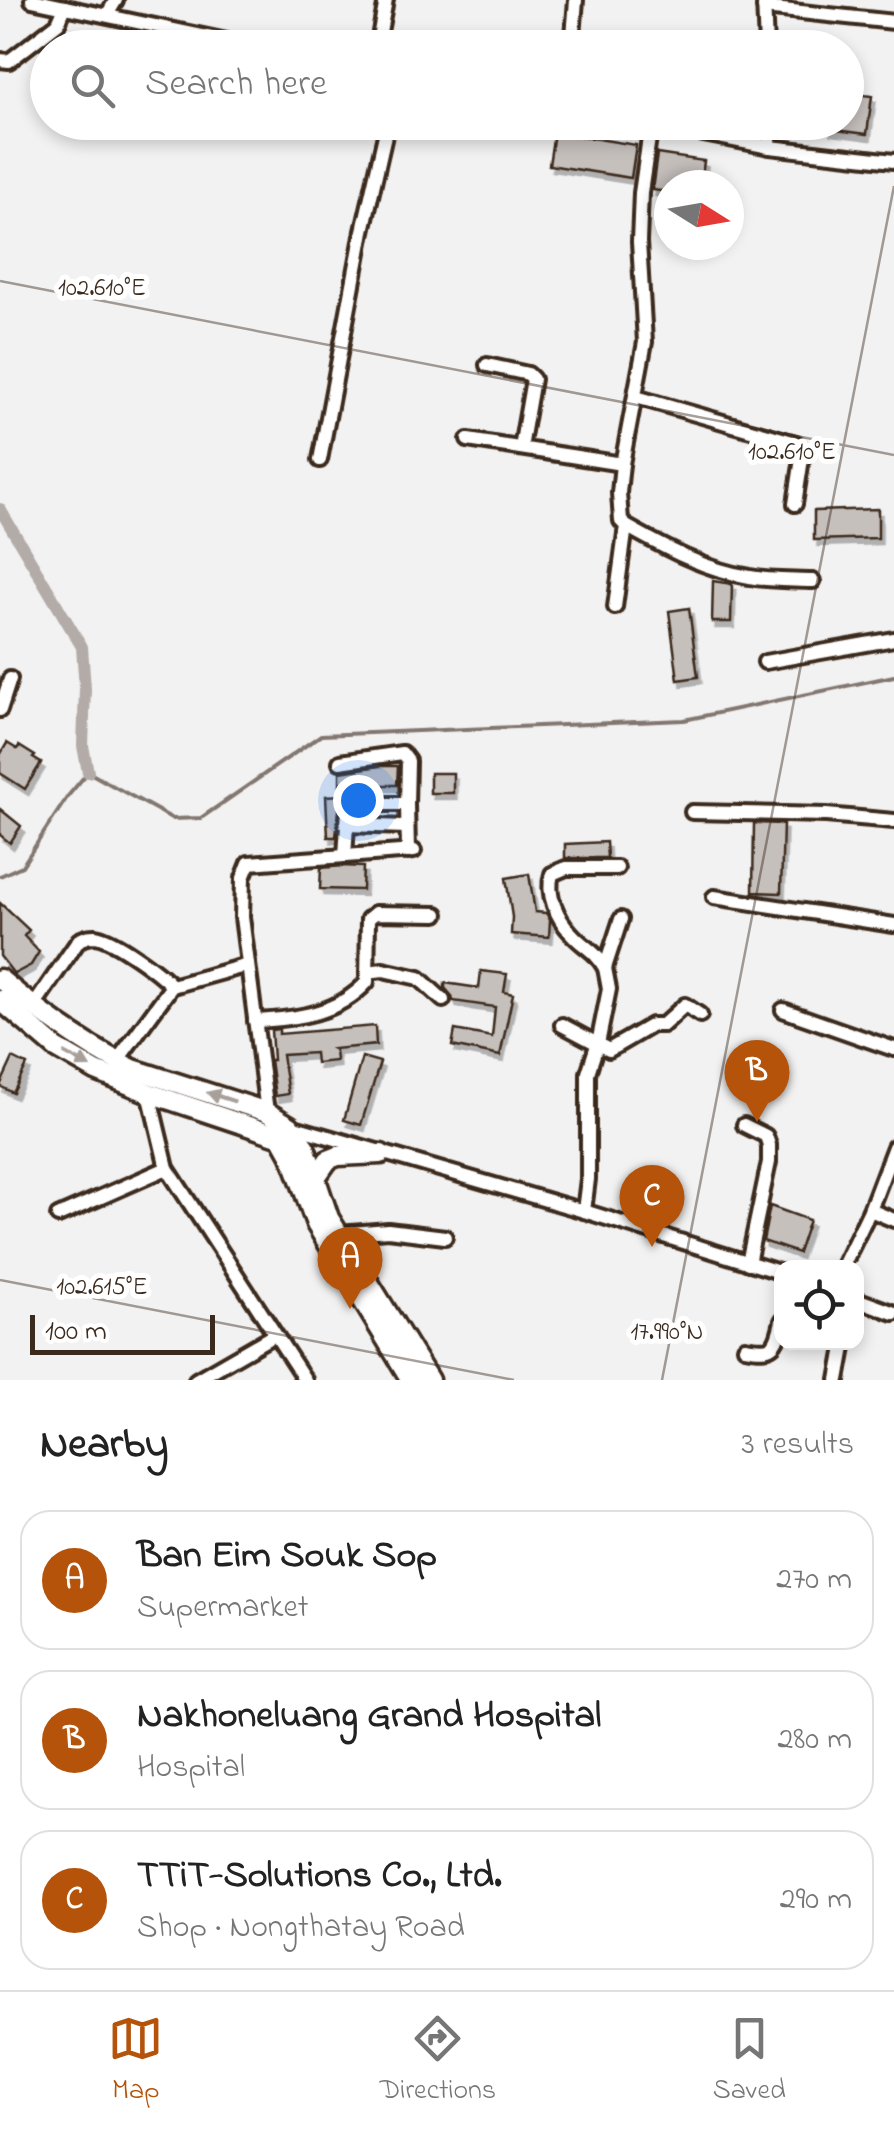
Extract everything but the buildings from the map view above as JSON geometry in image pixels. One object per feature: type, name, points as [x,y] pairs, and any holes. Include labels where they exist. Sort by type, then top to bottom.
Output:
[{"type":"main road","points":[[0,979],[33,1007],[117,1062],[267,1112],[286,1131],[317,1176],[329,1218],[429,1380]]},
{"type":"main road","points":[[0,1000],[56,1048],[96,1070],[149,1093],[286,1131]]},
{"type":"main road","points":[[298,1151],[316,1224],[411,1380]]},
{"type":"main road","points":[[317,1176],[328,1160],[338,1156],[381,1154]]},
{"type":"street","points":[[108,16],[116,0]]},
{"type":"street","points":[[380,30],[386,0]]},
{"type":"street","points":[[574,30],[576,0]]},
{"type":"street","points":[[38,1],[174,30]]},
{"type":"street","points":[[765,30],[764,4],[894,22]]},
{"type":"street","points":[[51,30],[66,7]]},
{"type":"street","points":[[0,60],[9,61],[30,46]]},
{"type":"street","points":[[320,460],[384,140]]},
{"type":"street","points":[[645,140],[638,242],[645,342],[622,464],[621,521],[674,552],[712,568],[750,578],[813,581]]},
{"type":"street","points":[[734,140],[894,161]]},
{"type":"street","points":[[770,140],[770,147]]},
{"type":"street","points":[[487,365],[528,374],[533,380],[521,448]]},
{"type":"street","points":[[636,397],[796,443],[803,452],[795,504]]},
{"type":"street","points":[[468,440],[622,464]]},
{"type":"street","points":[[615,607],[626,526]]},
{"type":"street","points":[[765,662],[894,639]]},
{"type":"street","points":[[0,710],[10,679]]},
{"type":"street","points":[[267,1112],[242,917],[242,878],[249,863],[411,852],[407,827],[408,761],[402,754],[340,762]]},
{"type":"street","points":[[345,856],[348,810],[352,805],[407,804]]},
{"type":"street","points":[[692,812],[894,821]]},
{"type":"street","points":[[346,825],[407,827]]},
{"type":"street","points":[[584,1210],[588,1179],[588,1072],[609,988],[605,968],[596,953],[571,934],[553,905],[550,880],[552,874],[566,868],[617,868]]},
{"type":"street","points":[[714,897],[894,926]]},
{"type":"street","points":[[255,1020],[288,1020],[326,1010],[357,993],[367,982],[368,919],[375,914],[438,914]]},
{"type":"street","points":[[605,968],[622,919]]},
{"type":"street","points":[[33,1007],[79,940],[86,937],[108,940],[172,986]]},
{"type":"street","points":[[117,1062],[172,986],[248,966]]},
{"type":"street","points":[[367,972],[383,970],[419,978],[443,1000]]},
{"type":"street","points":[[562,1025],[611,1050],[652,1024],[663,1025],[685,1005],[700,1015]]},
{"type":"street","points":[[783,1010],[894,1048]]},
{"type":"street","points":[[149,1093],[166,1168],[305,1380]]},
{"type":"street","points":[[744,1125],[766,1136],[769,1145],[748,1263]]},
{"type":"street","points":[[286,1131],[584,1210],[774,1271]]},
{"type":"street","points":[[298,1151],[328,1145],[381,1154]]},
{"type":"street","points":[[846,1260],[894,1147]]},
{"type":"street","points":[[58,1216],[166,1168]]},
{"type":"street","points":[[870,1210],[894,1220]]},
{"type":"street","points":[[340,1234],[388,1230],[445,1237]]},
{"type":"street","points":[[864,1302],[894,1314]]},
{"type":"street","points":[[196,1380],[274,1336]]},
{"type":"street","points":[[745,1346],[762,1350],[774,1344]]},
{"type":"street","points":[[838,1380],[844,1350]]},
{"type":"waterway","points":[[0,509],[82,647],[83,746],[88,772]]},
{"type":"waterway","points":[[0,876],[22,866],[88,772],[173,819],[201,818],[321,735],[684,720],[894,676]]},
{"type":"place","name":"Nakhoneluang Grand Hospital","points":[[757,1122]]},
{"type":"place","name":"TTiT-Solutions Co., Ltd.","points":[[652,1247]]},
{"type":"place","name":"Ban Eim Souk Sop","points":[[350,1309]]}]
